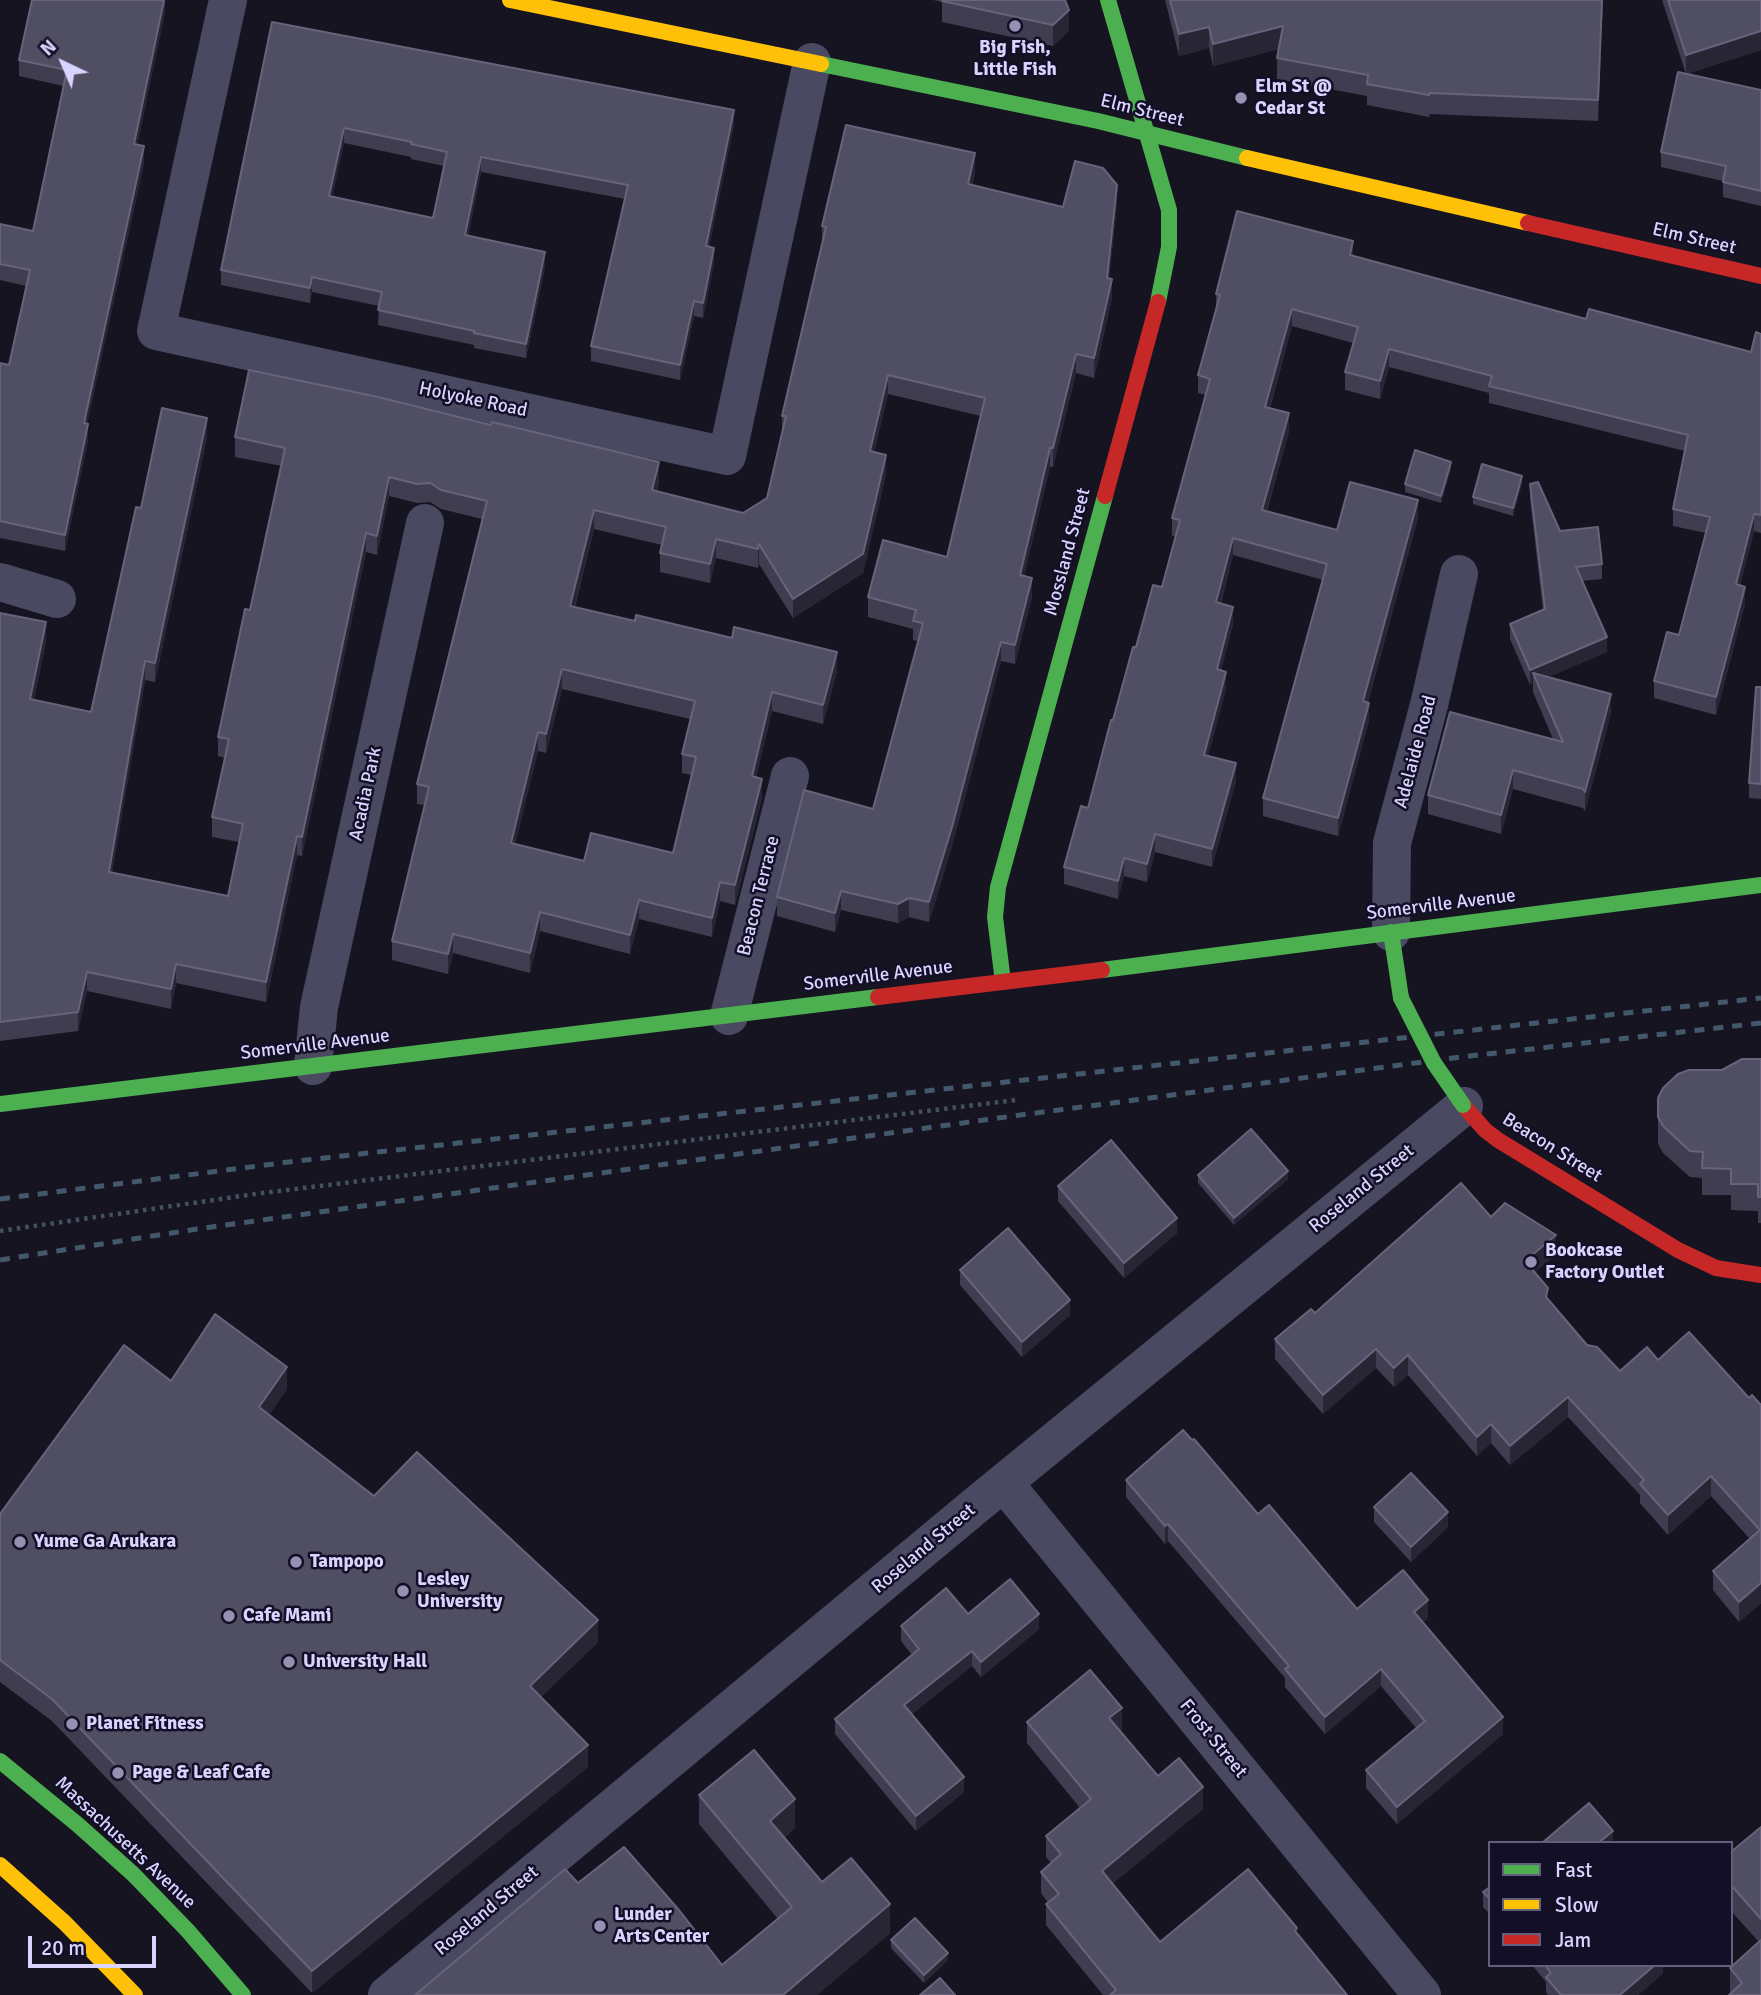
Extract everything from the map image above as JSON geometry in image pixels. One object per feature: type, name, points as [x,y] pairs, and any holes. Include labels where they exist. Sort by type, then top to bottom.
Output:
[{"type":"main road","name":"Elm Street","points":[[510,0],[1149,133],[1189,145],[1761,276]]},
{"type":"main road","name":"Mossland Street","points":[[1003,982],[995,917],[998,887],[1164,279],[1169,247],[1169,210],[1149,133],[1108,0]]},
{"type":"main road","name":"Somerville Avenue","points":[[0,1104],[1003,982],[1761,885]]},
{"type":"main road","name":"Beacon Street","points":[[1391,933],[1401,998],[1434,1063],[1463,1105],[1485,1130],[1678,1250],[1716,1268],[1761,1275]]},
{"type":"main road","name":"Massachusetts Avenue","points":[[0,1760],[78,1824],[133,1874],[243,1995]]},
{"type":"main road","points":[[0,1866],[65,1923],[135,1995]]},
{"type":"street","name":"Holyoke Road","points":[[228,0],[156,331],[727,456],[812,62]]},
{"type":"street","name":"Acadia Park","points":[[313,1066],[319,1007],[425,523]]},
{"type":"street","name":"Adelaide Road","points":[[1391,933],[1392,843],[1429,705],[1459,574]]},
{"type":"street","points":[[0,583],[57,599]]},
{"type":"street","name":"Beacon Terrace","points":[[729,1016],[790,776]]},
{"type":"street","name":"Roseland Street","points":[[387,1995],[735,1704],[1463,1105]]},
{"type":"street","name":"Frost Street","points":[[1004,1483],[1422,1995]]},
{"type":"path","points":[[0,1231],[255,1194],[1016,1100]]},
{"type":"building","points":[[32,0],[164,0],[134,144],[144,146],[84,423],[88,424],[65,535],[0,521],[0,363],[9,365],[30,270],[0,264],[0,224],[33,231],[67,70],[19,60]]},
{"type":"building","points":[[943,0],[1065,0],[1069,10],[1053,25]]},
{"type":"building","points":[[1170,0],[1602,0],[1598,100],[1429,95],[1367,84],[1368,75],[1277,58],[1283,26],[1213,44],[1209,27],[1179,34]]},
{"type":"building","points":[[1668,0],[1761,0],[1761,31],[1686,55]]},
{"type":"building","points":[[272,22],[734,110],[706,246],[714,248],[703,303],[694,301],[680,365],[591,346],[628,185],[481,157],[465,235],[545,252],[526,344],[378,310],[382,292],[312,277],[310,288],[221,270]],"holes":[[[344,128],[412,142],[411,144],[447,152],[433,218],[329,196]]]},
{"type":"building","points":[[1678,72],[1761,90],[1761,191],[1723,182],[1726,166],[1661,152]]},
{"type":"building","points":[[846,125],[975,153],[968,184],[1063,207],[1075,161],[1103,168],[1117,185],[1107,278],[1112,279],[1094,358],[1076,354],[1053,448],[1050,448],[1020,575],[1032,578],[1015,645],[1001,642],[952,827],[929,902],[909,898],[898,904],[841,891],[835,913],[777,897],[804,790],[873,809],[923,623],[913,621],[916,610],[868,597],[883,540],[947,557],[985,398],[888,375],[870,451],[886,455],[863,554],[793,599],[759,544],[758,549],[716,539],[710,564],[660,553],[666,527],[594,510],[570,606],[635,621],[636,615],[732,638],[734,627],[837,652],[823,705],[772,692],[752,776],[762,779],[735,885],[720,882],[712,918],[639,900],[630,935],[540,912],[530,953],[453,934],[448,954],[392,941],[429,787],[417,784],[487,501],[441,490],[430,483],[417,484],[389,477],[377,536],[366,533],[302,837],[297,836],[266,982],[176,964],[171,989],[87,972],[78,1012],[0,1022],[0,613],[46,622],[30,699],[91,712],[136,507],[141,508],[162,408],[207,418],[155,663],[145,661],[109,872],[228,896],[243,824],[212,817],[229,739],[218,737],[245,609],[250,610],[285,448],[235,437],[249,370],[378,397],[491,425],[492,422],[659,462],[652,490],[743,513],[767,498],[786,416],[782,416],[826,227],[822,226]],"holes":[[[562,669],[695,701],[682,754],[696,757],[673,853],[591,833],[584,861],[511,843],[538,732],[546,734]]]},
{"type":"building","points":[[1237,211],[1353,241],[1350,255],[1586,319],[1589,309],[1751,352],[1756,332],[1761,334],[1761,515],[1754,514],[1736,584],[1745,587],[1716,697],[1654,681],[1667,632],[1679,635],[1710,517],[1673,509],[1688,435],[1489,386],[1492,376],[1389,349],[1380,381],[1345,372],[1358,327],[1292,309],[1265,407],[1289,413],[1262,510],[1337,530],[1350,482],[1418,500],[1363,701],[1369,703],[1338,818],[1263,798],[1327,564],[1233,538],[1216,602],[1233,607],[1217,669],[1226,672],[1204,755],[1236,763],[1212,849],[1155,834],[1147,864],[1124,858],[1118,881],[1064,867],[1081,806],[1088,808],[1111,720],[1133,647],[1136,647],[1153,585],[1162,587],[1180,520],[1172,518],[1210,379],[1198,375],[1220,295],[1216,294]]},
{"type":"building","points":[[1415,450],[1451,462],[1441,496],[1405,484]]},
{"type":"building","points":[[1482,464],[1522,476],[1513,508],[1473,497]]},
{"type":"building","points":[[1538,482],[1560,531],[1598,527],[1602,564],[1576,567],[1607,637],[1530,670],[1510,624],[1545,609],[1530,484]]},
{"type":"building","points":[[1533,673],[1611,694],[1585,792],[1583,789],[1513,770],[1501,815],[1428,795],[1450,712],[1563,742]]},
{"type":"building","points":[[1756,687],[1761,687],[1761,784],[1749,783]]},
{"type":"building","points":[[1742,1059],[1761,1059],[1761,1197],[1758,1197],[1758,1184],[1731,1184],[1731,1169],[1702,1168],[1703,1152],[1690,1151],[1663,1126],[1658,1117],[1658,1098],[1663,1088],[1678,1074],[1689,1070],[1722,1070]]},
{"type":"building","points":[[1251,1129],[1288,1171],[1234,1218],[1198,1175]]},
{"type":"building","points":[[1111,1140],[1177,1218],[1124,1263],[1058,1186]]},
{"type":"building","points":[[1461,1183],[1491,1217],[1505,1203],[1556,1235],[1525,1261],[1548,1288],[1546,1297],[1587,1345],[1597,1347],[1620,1371],[1647,1347],[1658,1360],[1689,1332],[1749,1398],[1752,1395],[1761,1405],[1761,1583],[1739,1602],[1713,1571],[1760,1530],[1711,1476],[1668,1515],[1640,1484],[1644,1480],[1568,1397],[1510,1446],[1491,1424],[1477,1437],[1408,1355],[1394,1368],[1376,1349],[1323,1395],[1275,1339],[1311,1309],[1315,1313]]},
{"type":"building","points":[[1008,1228],[1070,1300],[1022,1342],[960,1270]]},
{"type":"building","name":"University Hall","points":[[215,1314],[287,1367],[259,1407],[374,1496],[417,1452],[598,1620],[530,1686],[588,1745],[312,1971],[52,1699],[0,1660],[0,1514],[124,1345],[171,1381]]},
{"type":"building","points":[[1183,1430],[1194,1439],[1258,1514],[1269,1505],[1357,1609],[1403,1570],[1428,1600],[1414,1612],[1503,1717],[1397,1807],[1366,1770],[1425,1721],[1381,1669],[1325,1717],[1285,1669],[1289,1666],[1168,1524],[1165,1526],[1126,1480]]},
{"type":"building","points":[[1411,1473],[1448,1512],[1411,1547],[1374,1507]]},
{"type":"building","points":[[1010,1579],[1039,1614],[981,1662],[972,1651],[904,1705],[964,1777],[916,1816],[835,1719],[919,1649],[901,1626],[946,1588],[968,1614]]},
{"type":"building","points":[[1090,1670],[1122,1708],[1109,1718],[1158,1776],[1179,1758],[1203,1787],[1102,1871],[1160,1942],[1248,1869],[1347,1995],[1110,1995],[1116,1990],[1046,1904],[1059,1894],[1041,1872],[1061,1854],[1046,1836],[1091,1799],[1027,1722]]},
{"type":"building","points":[[754,1750],[795,1799],[770,1821],[822,1882],[851,1858],[890,1904],[783,1995],[415,1995],[565,1869],[578,1883],[624,1847],[722,1965],[792,1907],[699,1795]]},
{"type":"building","points":[[1589,1803],[1613,1831],[1600,1841],[1544,1841]]},
{"type":"building","points":[[1761,1827],[1761,1919],[1733,1887],[1733,1850]]},
{"type":"building","points":[[915,1918],[948,1953],[924,1975],[891,1940]]},
{"type":"building","points":[[1761,1940],[1761,1995],[1729,1995],[1742,1983],[1730,1968]]},
{"type":"building","points":[[1546,1967],[1653,1967],[1620,1995],[1561,1995],[1546,1977],[1551,1973]]},
{"type":"building","points":[[940,1978],[955,1995],[920,1995]]},
{"type":"railway","points":[[0,1199],[297,1161],[1761,998]]},
{"type":"railway","points":[[0,1260],[197,1229],[1013,1116],[1461,1057],[1761,1023]]},
{"type":"traffic: fast","points":[[1108,0],[1169,210],[1169,247],[1158,302]]},
{"type":"traffic: fast","points":[[821,64],[1098,121],[1247,158]]},
{"type":"traffic: fast","points":[[1003,982],[995,917],[998,887],[1105,496]]},
{"type":"traffic: fast","points":[[1102,970],[1761,885]]},
{"type":"traffic: fast","points":[[1391,932],[1401,998]]},
{"type":"traffic: fast","points":[[0,1104],[878,997]]},
{"type":"traffic: fast","points":[[1401,998],[1434,1063],[1463,1105]]},
{"type":"traffic: fast","points":[[0,1761],[133,1874],[188,1931],[243,1995]]},
{"type":"traffic: slow","points":[[510,0],[821,64]]},
{"type":"traffic: slow","points":[[1247,158],[1528,223]]},
{"type":"traffic: slow","points":[[0,1865],[65,1923],[135,1995]]},
{"type":"traffic: jam","points":[[1528,223],[1761,276]]},
{"type":"traffic: jam","points":[[1105,496],[1158,302]]},
{"type":"traffic: jam","points":[[878,997],[1102,970]]},
{"type":"traffic: jam","points":[[1463,1105],[1485,1130],[1498,1140],[1678,1250],[1716,1268],[1761,1275]]},
{"type":"place","name":"Big Fish, Little Fish","points":[[1015,26]]},
{"type":"place","name":"Elm St @ Cedar St","points":[[1241,98]]},
{"type":"place","name":"Bookcase Factory Outlet","points":[[1531,1262]]},
{"type":"place","name":"Yume Ga Arukara","points":[[20,1542]]},
{"type":"place","name":"Tampopo","points":[[296,1562]]},
{"type":"place","name":"Lesley University","points":[[403,1591]]},
{"type":"place","name":"Cafe Mami","points":[[229,1616]]},
{"type":"place","name":"University Hall","points":[[289,1662]]},
{"type":"place","name":"Planet Fitness","points":[[72,1724]]},
{"type":"place","name":"Page & Leaf Cafe","points":[[118,1773]]},
{"type":"place","name":"Lunder Arts Center","points":[[600,1926]]}]
